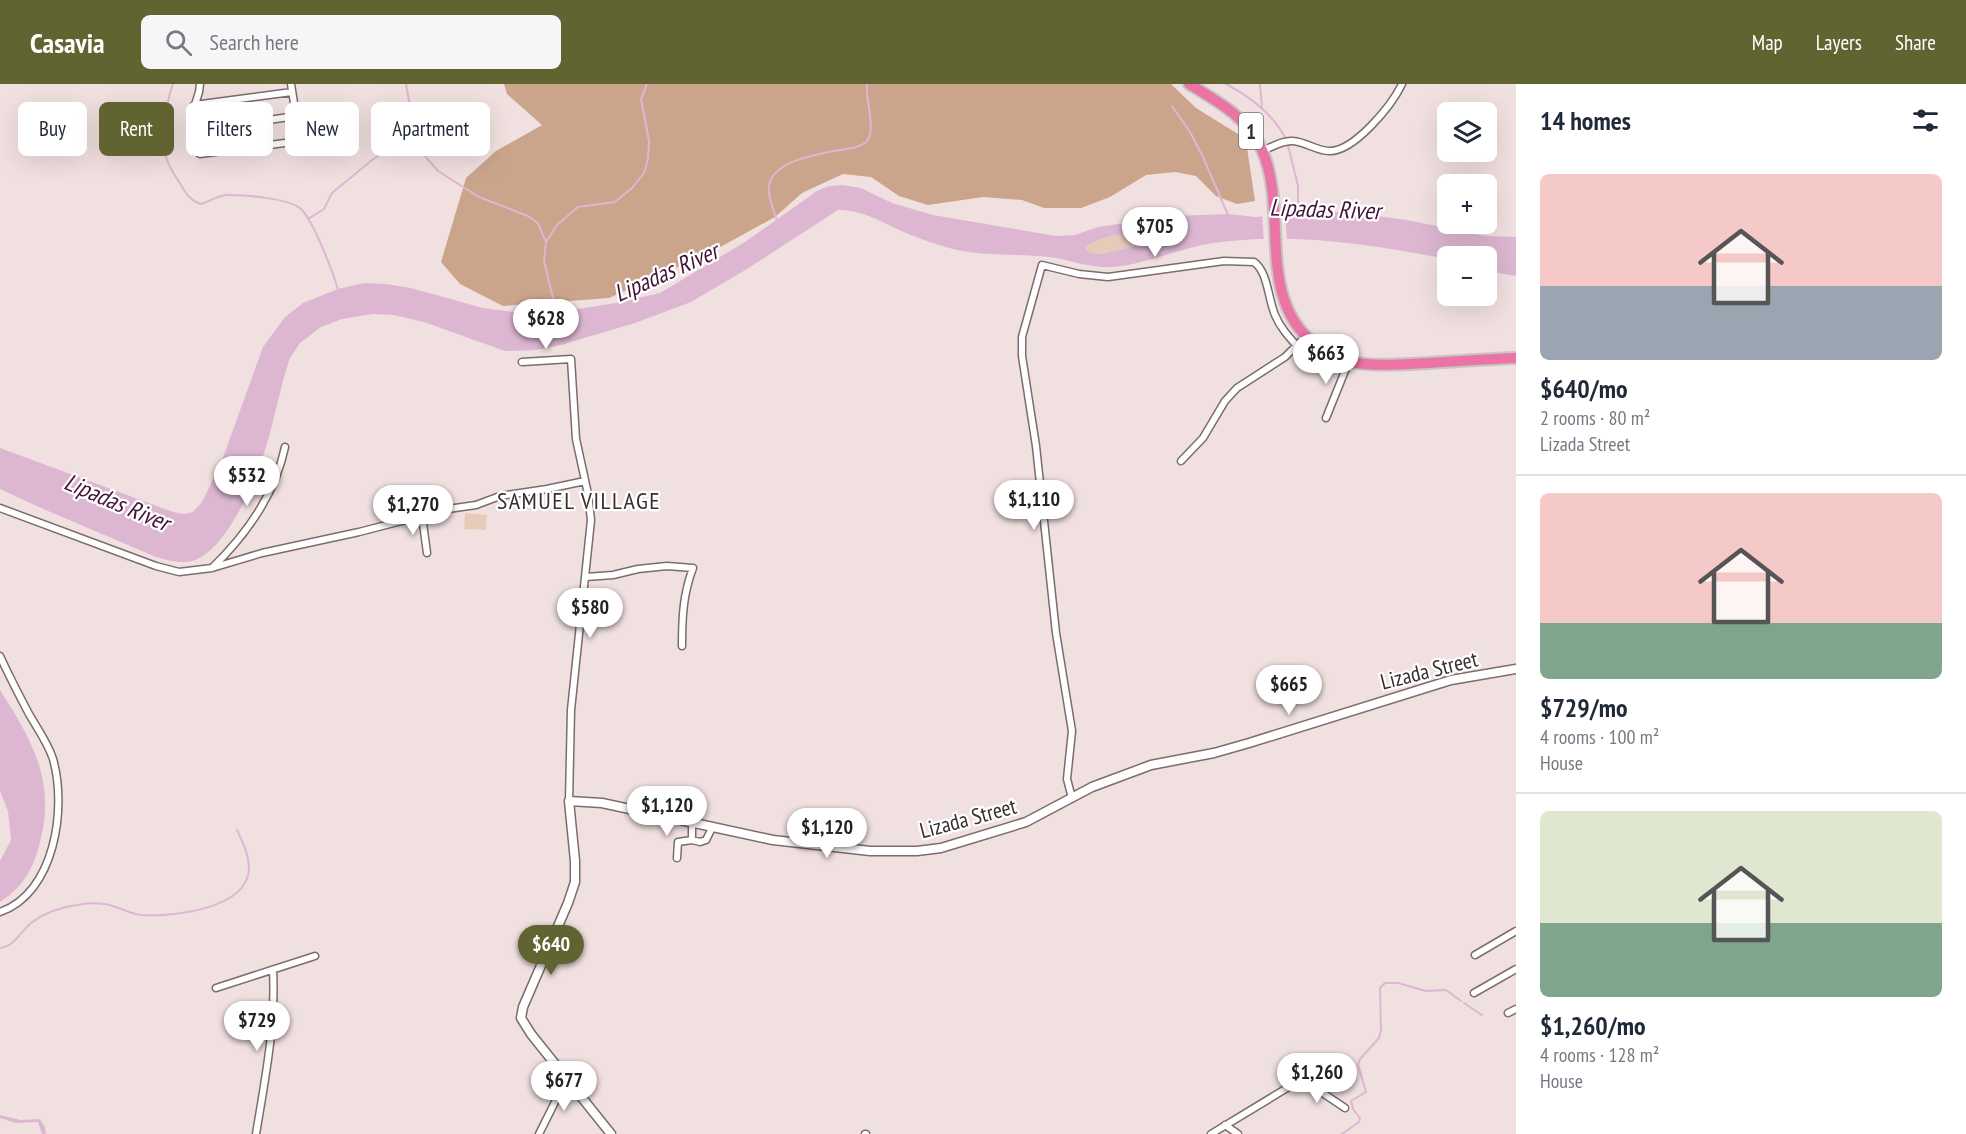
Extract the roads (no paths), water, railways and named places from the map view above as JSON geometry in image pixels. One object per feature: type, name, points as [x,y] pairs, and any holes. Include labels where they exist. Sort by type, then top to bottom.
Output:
[{"type":"highway","name":"1","points":[[1189,84],[1230,109],[1251,131],[1262,151],[1270,175],[1276,248],[1284,299],[1289,312],[1306,336],[1329,353],[1349,361],[1397,364],[1516,358]]},
{"type":"street","points":[[195,102],[200,84]]},
{"type":"street","points":[[291,84],[294,102]]},
{"type":"street","points":[[1262,151],[1290,141],[1323,150],[1343,149],[1359,138],[1386,110],[1402,84]]},
{"type":"street","points":[[217,102],[292,92]]},
{"type":"street","points":[[1072,798],[1067,779],[1072,731],[1056,633],[1036,446],[1022,347],[1024,330],[1042,265],[1108,277],[1224,261],[1254,262],[1262,270],[1276,316],[1285,332],[1297,346]]},
{"type":"street","points":[[1181,461],[1203,438],[1237,388],[1285,357],[1306,336]]},
{"type":"street","points":[[522,362],[571,359],[576,438],[591,520],[571,710],[569,801],[575,882],[520,1018],[611,1134]]},
{"type":"street","points":[[1326,418],[1349,361]]},
{"type":"street","points":[[212,568],[246,530],[264,503],[281,466],[285,447]]},
{"type":"street","points":[[0,508],[156,566],[179,572],[212,568],[448,509],[476,505],[500,496],[585,481]]},
{"type":"street","points":[[422,516],[427,553]]},
{"type":"street","points":[[586,577],[667,566],[693,568],[685,588],[683,602],[682,646]]},
{"type":"street","points":[[0,656],[52,757],[57,786],[55,837],[50,858],[26,897],[9,909],[0,912]]},
{"type":"street","name":"Lizada Street","points":[[569,801],[596,802],[712,828],[793,842],[870,851],[917,851],[941,848],[1026,822],[1092,787],[1151,765],[1214,753],[1451,680],[1516,669]]},
{"type":"street","points":[[692,823],[692,840]]},
{"type":"street","points":[[677,858],[678,842],[706,840],[712,828]]},
{"type":"street","points":[[1474,955],[1516,931]]},
{"type":"street","points":[[216,988],[315,956]]},
{"type":"street","points":[[1474,993],[1516,969]]},
{"type":"street","points":[[256,1134],[271,1044],[274,1010],[273,970]]},
{"type":"street","points":[[1508,1013],[1516,1009]]},
{"type":"street","points":[[539,1134],[567,1078]]},
{"type":"street","points":[[1212,1134],[1302,1079],[1345,1108]]},
{"type":"street","points":[[1225,1125],[1238,1134]]},
{"type":"water","name":"Lipadas River","points":[[843,185],[861,188],[892,203],[933,215],[1056,236],[1075,235],[1098,227],[1173,216],[1228,214],[1256,217],[1299,212],[1370,215],[1437,226],[1437,234],[1516,237],[1516,276],[1497,273],[1497,246],[1437,246],[1437,257],[1360,244],[1301,239],[1213,243],[1143,262],[1102,267],[1049,257],[961,251],[917,237],[865,214],[838,210],[691,302],[635,323],[561,345],[536,350],[505,351],[424,322],[393,315],[373,314],[342,319],[321,327],[300,343],[290,358],[265,452],[234,520],[214,546],[203,556],[192,561],[178,562],[156,557],[0,489],[0,448],[173,512],[184,514],[193,512],[202,502],[221,463],[263,347],[285,317],[303,303],[338,289],[364,283],[411,288],[483,308],[521,313],[552,313],[616,303],[660,293],[745,242],[817,191],[829,186]],"holes":[[[1129,233],[1161,233],[1169,237],[1164,242],[1101,254],[1090,253],[1085,249],[1096,241]]]},
{"type":"water","points":[[0,690],[32,746],[39,764],[45,802],[44,823],[33,863],[20,885],[0,902],[0,861],[11,840],[8,811],[0,791]]},
{"type":"water","points":[[0,1115],[20,1120],[40,1119],[46,1134],[42,1134],[38,1122],[16,1123],[0,1118]]},
{"type":"waterway","points":[[173,84],[165,122],[165,152],[170,167],[187,194],[201,204],[221,196],[235,195],[277,200],[295,205],[306,215],[317,236],[338,290]]},
{"type":"waterway","points":[[406,84],[416,140],[424,155],[438,171],[479,197],[528,216],[538,223],[546,242]]},
{"type":"waterway","points":[[552,314],[553,298],[544,261],[546,242],[557,225],[578,207],[615,202],[632,188],[644,173],[649,141],[641,99],[647,84]]},
{"type":"waterway","points":[[777,221],[770,198],[769,185],[779,170],[798,160],[853,148],[866,142],[871,131],[867,84]]},
{"type":"waterway","points":[[1226,84],[1260,107],[1275,122],[1286,139]]},
{"type":"waterway","points":[[1260,84],[1262,108]]},
{"type":"waterway","points":[[1172,106],[1190,132],[1203,157],[1228,215]]},
{"type":"waterway","name":"Lipadas River","points":[[1288,145],[1298,186],[1298,213]]},
{"type":"waterway","points":[[308,219],[324,209],[332,193],[378,156]]},
{"type":"waterway","points":[[0,948],[14,942],[31,923],[41,916],[71,906],[105,904],[140,915],[153,915],[187,912],[222,902],[235,894],[245,883],[249,869],[247,854],[237,830]]},
{"type":"waterway","points":[[1342,1134],[1359,1122],[1360,1118],[1353,1109],[1351,1101],[1366,1092],[1358,1065],[1360,1059],[1379,1038],[1381,1030],[1380,988],[1385,983],[1398,983],[1426,991],[1446,990],[1461,1001]]},
{"type":"waterway","points":[[1464,1003],[1482,1015]]},
{"type":"district","name":"SAMUEL VILLAGE","points":[[579,500]]}]
